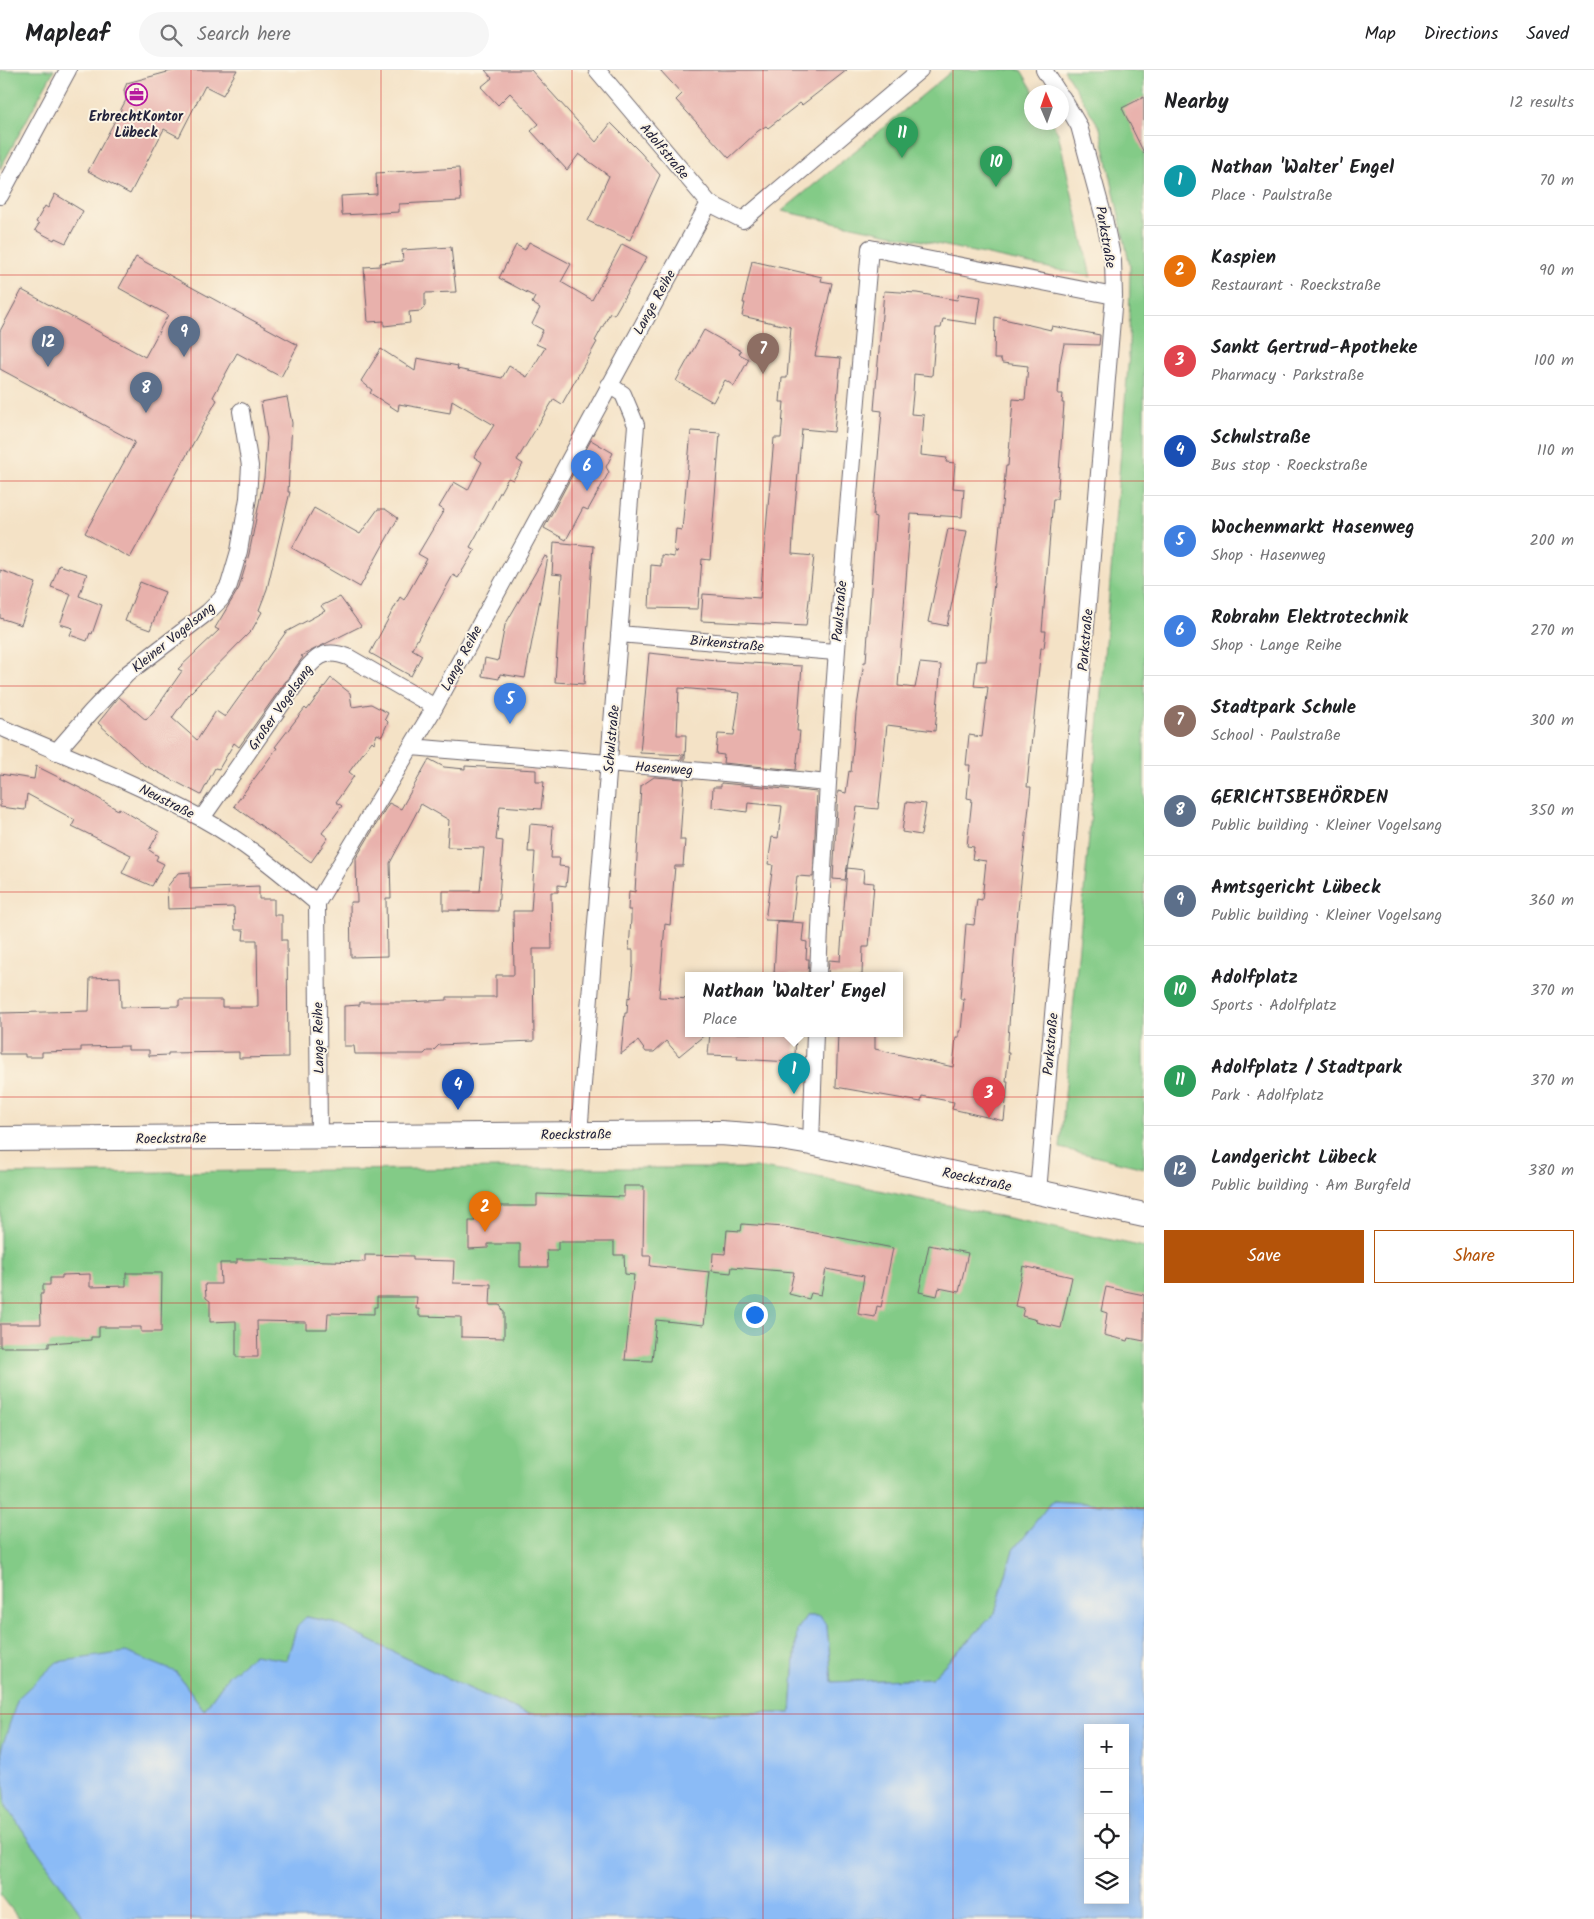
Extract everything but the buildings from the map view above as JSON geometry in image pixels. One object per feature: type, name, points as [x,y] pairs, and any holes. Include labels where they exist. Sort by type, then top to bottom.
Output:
[{"type":"main road","name":"Roeckstraße","points":[[0,1139],[720,1133],[774,1137],[811,1143],[1144,1214]]},
{"type":"street","points":[[0,196],[68,70]]},
{"type":"street","name":"Adolfstraße","points":[[597,70],[709,203],[743,220],[920,70]]},
{"type":"street","points":[[1044,70],[1054,85]]},
{"type":"street","name":"Parkstraße","points":[[1038,1192],[1114,296],[1113,261],[1104,218],[1079,126],[1069,109]]},
{"type":"street","name":"Lange Reihe","points":[[319,1136],[317,903],[435,707],[608,385],[709,203]]},
{"type":"street","name":"Paulstraße","points":[[818,972],[827,783],[836,652],[870,248],[1114,296]]},
{"type":"street","name":"Schulstraße","points":[[579,1134],[636,425],[623,394],[608,385]]},
{"type":"street","name":"Kleiner Vogelsang","points":[[56,752],[90,712],[128,673],[208,612],[220,599],[229,584],[239,551],[248,498],[250,466],[241,412]]},
{"type":"street","name":"Birkenstraße","points":[[619,634],[836,652]]},
{"type":"street","name":"Großer Vogelsang","points":[[202,818],[307,668],[314,659],[324,654],[336,652],[348,657],[435,707]]},
{"type":"street","name":"Neustraße","points":[[0,727],[130,782],[202,818],[262,857],[317,903]]},
{"type":"street","name":"Hasenweg","points":[[411,747],[721,772],[827,783]]},
{"type":"street","points":[[811,1143],[815,1037]]},
{"type":"green space","points":[[0,70],[54,70],[0,169]]},
{"type":"green space","points":[[953,70],[1021,70],[1030,85],[1024,85],[1024,130],[1056,130],[1058,133],[1091,277],[782,211]]},
{"type":"green space","points":[[1064,70],[1144,70],[1144,1168],[1060,1148],[1087,860],[1129,354],[1130,266],[1100,128]]},
{"type":"green space","points":[[500,1168],[761,1168],[813,1176],[1144,1247],[1144,1510],[1126,1506],[1052,1501],[1013,1550],[995,1613],[932,1678],[832,1682],[827,1627],[820,1616],[807,1616],[797,1630],[791,1713],[528,1714],[459,1684],[332,1622],[306,1617],[297,1626],[287,1660],[229,1675],[204,1710],[176,1672],[6,1806],[85,1919],[19,1919],[0,1894],[0,1174]]},
{"type":"water","points":[[1052,1501],[1126,1506],[1144,1510],[1144,1919],[85,1919],[6,1806],[1,1750],[18,1698],[57,1662],[126,1652],[176,1672],[204,1710],[229,1675],[254,1655],[287,1660],[297,1626],[306,1617],[332,1622],[459,1684],[528,1714],[791,1713],[797,1630],[807,1616],[820,1616],[827,1627],[832,1682],[932,1678],[995,1613],[1013,1550]]},
{"type":"place","name":"ErbrechtKontor Lübeck","points":[[136,94]]},
{"type":"place","name":"Adolfplatz / Stadtpark","points":[[902,158]]},
{"type":"place","name":"Adolfplatz","points":[[996,187]]},
{"type":"place","name":"Amtsgericht Lübeck","points":[[184,357]]},
{"type":"place","name":"Landgericht Lübeck","points":[[48,367]]},
{"type":"place","name":"Stadtpark Schule","points":[[763,374]]},
{"type":"place","name":"GERICHTSBEHÖRDEN","points":[[146,413]]},
{"type":"place","name":"Robrahn Elektrotechnik","points":[[587,491]]},
{"type":"place","name":"Wochenmarkt Hasenweg","points":[[510,724]]},
{"type":"place","name":"Nathan 'Walter' Engel","points":[[794,1094]]},
{"type":"place","name":"Schulstraße","points":[[458,1110]]},
{"type":"place","name":"Sankt Gertrud-Apotheke","points":[[989,1118]]},
{"type":"place","name":"Kaspien","points":[[485,1232]]}]
